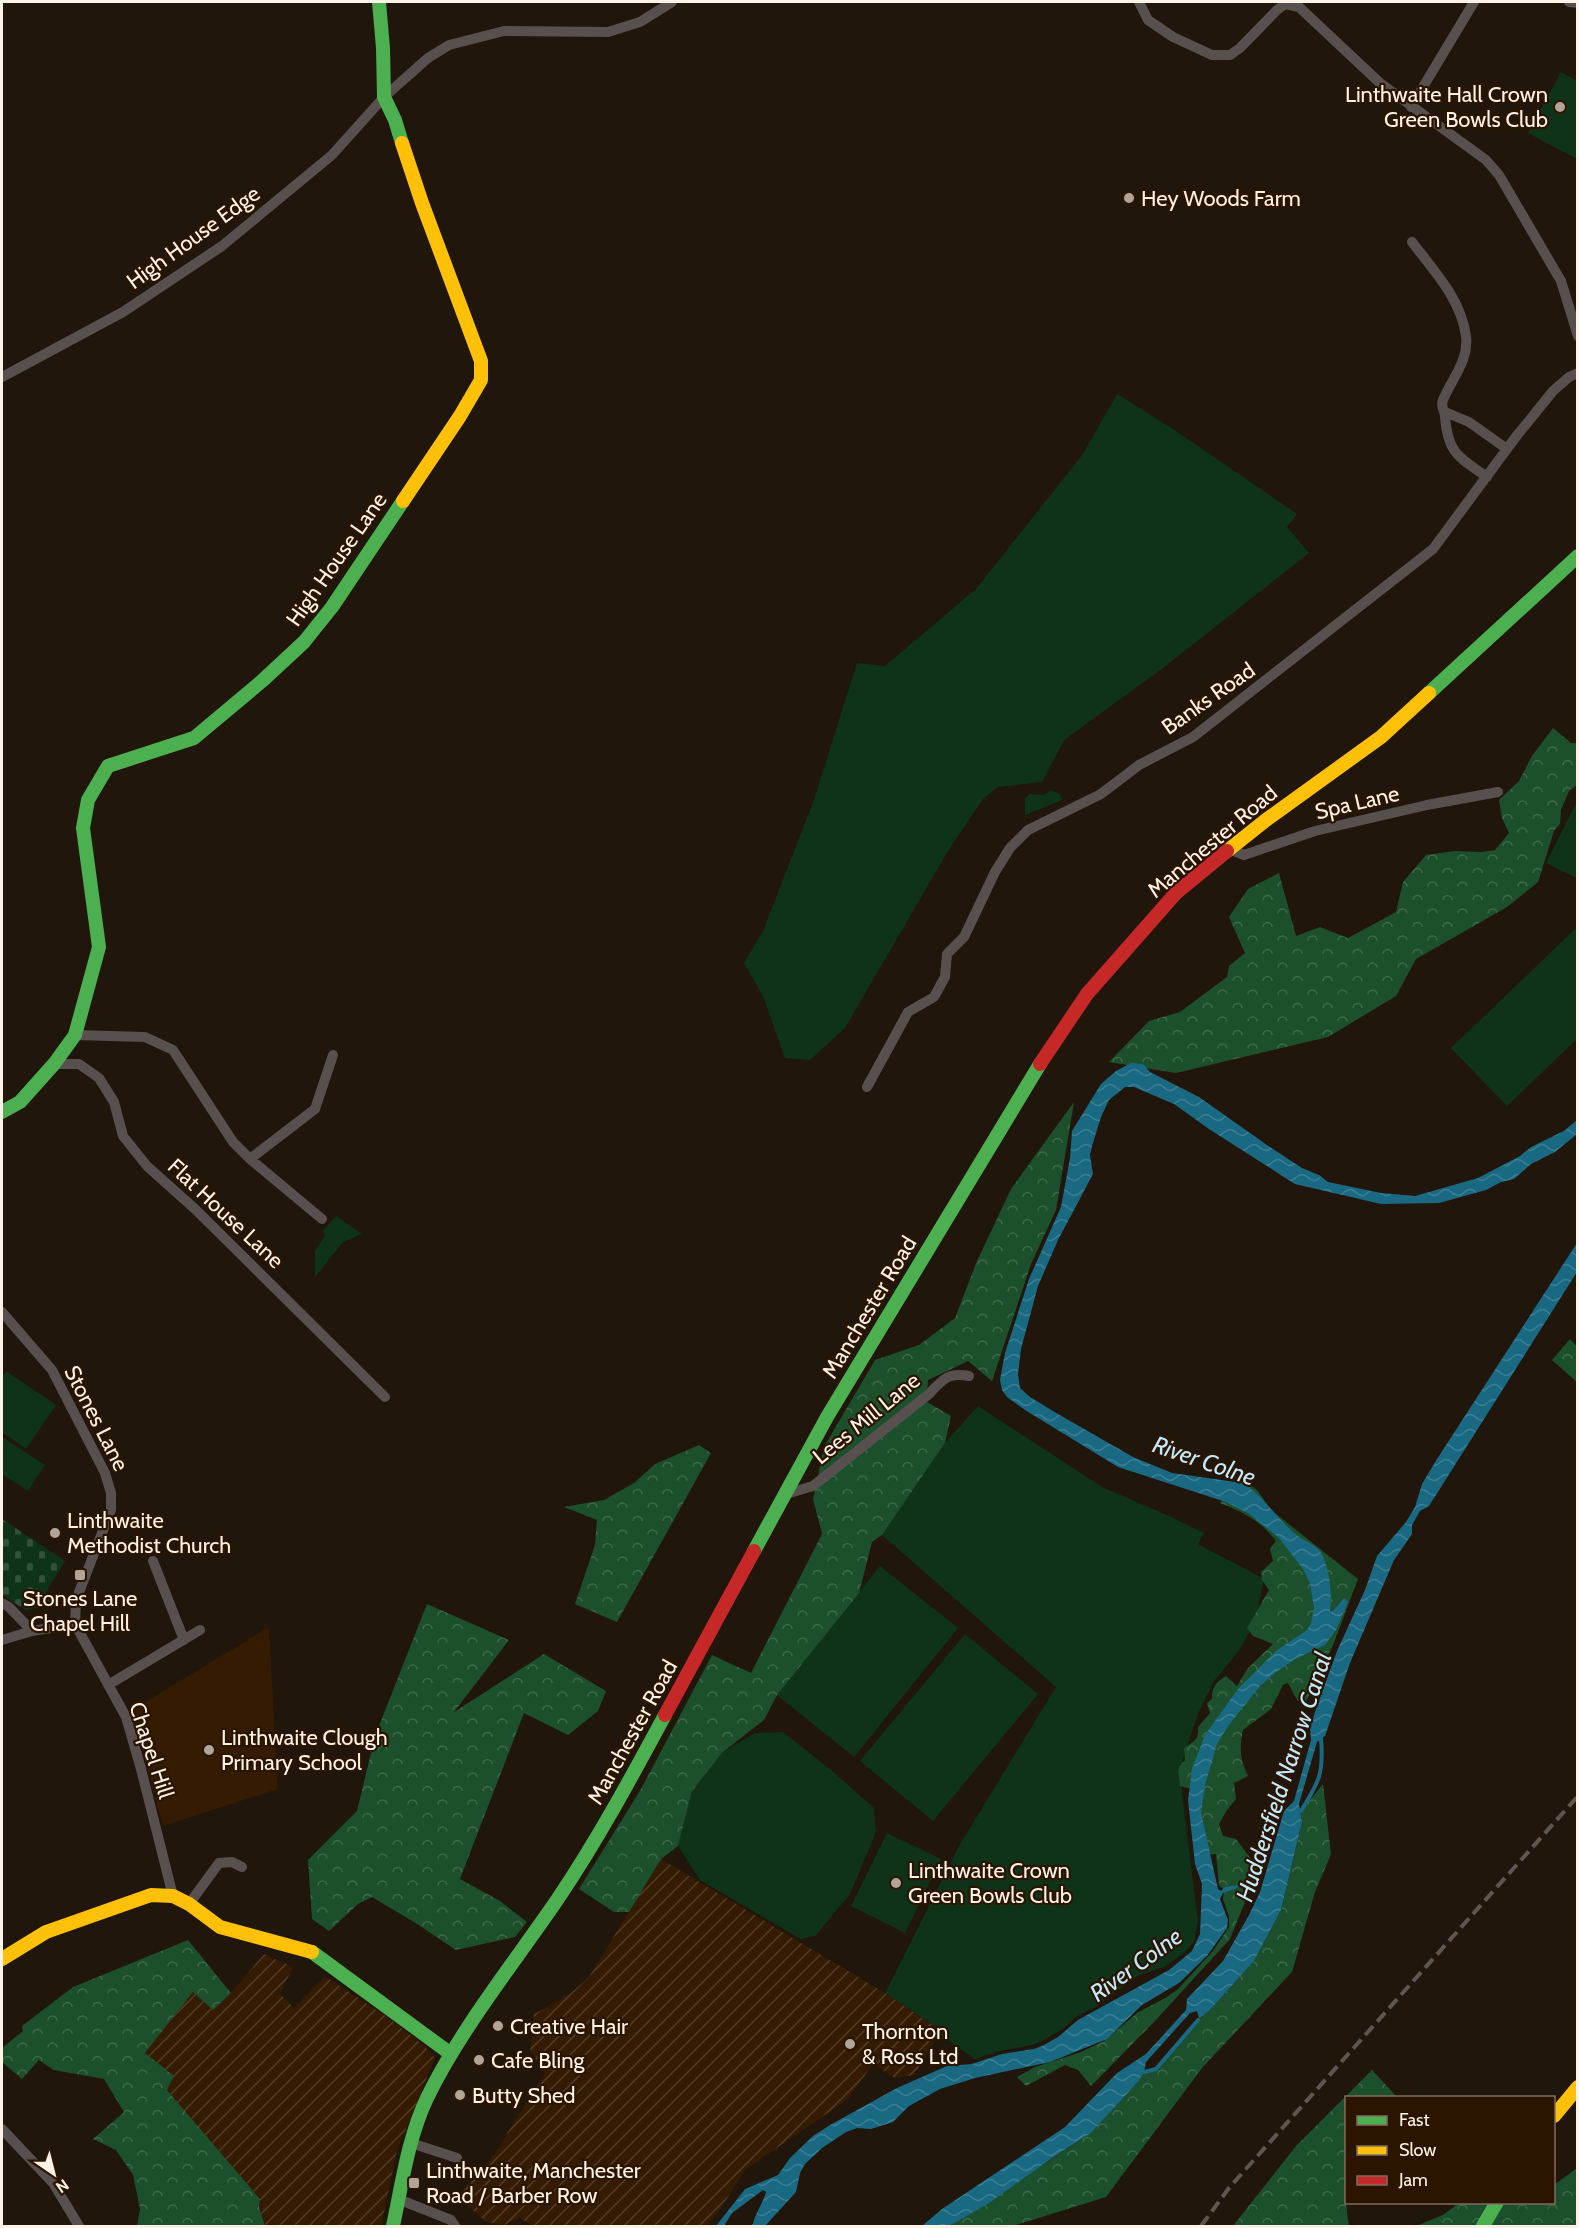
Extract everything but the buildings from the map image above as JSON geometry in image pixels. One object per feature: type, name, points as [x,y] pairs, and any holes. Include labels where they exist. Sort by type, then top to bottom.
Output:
[{"type":"main road","points":[[379,2],[384,97]]},
{"type":"main road","name":"High House Lane","points":[[2,1112],[20,1102],[54,1064],[75,1035],[99,948],[83,828],[88,800],[108,766],[194,738],[304,642],[333,607],[460,416],[481,380],[481,361],[384,97]]},
{"type":"main road","name":"Manchester Road","points":[[393,2226],[411,2143],[426,2100],[451,2054],[559,1897],[612,1813],[827,1417],[1028,1084],[1087,994],[1176,893],[1229,849],[1381,737],[1578,556]]},
{"type":"main road","points":[[2,1959],[46,1932],[151,1895],[173,1896],[189,1904],[220,1927],[310,1951],[451,2054]]},
{"type":"main road","points":[[1555,2115],[1578,2087]]},
{"type":"main road","points":[[1483,2226],[1496,2204]]},
{"type":"street","name":"High House Edge","points":[[2,377],[123,312],[222,246],[332,155],[384,97],[428,58],[449,45],[504,31],[609,32],[640,22],[672,2]]},
{"type":"street","points":[[1139,2],[1148,20],[1173,37],[1212,55],[1230,55],[1286,4],[1299,7],[1380,83],[1481,156],[1498,175],[1561,281],[1578,336]]},
{"type":"street","points":[[1411,107],[1474,2]]},
{"type":"street","points":[[1569,2],[1578,3]]},
{"type":"street","points":[[1412,242],[1456,303],[1466,337],[1467,352],[1442,402],[1446,432],[1452,449],[1458,456],[1487,477]]},
{"type":"street","name":"Banks Road","points":[[867,1087],[909,1012],[934,997],[945,976],[947,954],[964,937],[995,872],[1010,848],[1028,830],[1101,794],[1139,765],[1193,737],[1433,549],[1553,391],[1569,377],[1578,373]]},
{"type":"street","points":[[1445,412],[1469,422],[1507,449]]},
{"type":"street","name":"Spa Lane","points":[[1229,849],[1244,855],[1315,831],[1498,792]]},
{"type":"street","points":[[75,1035],[145,1037],[173,1050],[233,1142],[322,1219]]},
{"type":"street","points":[[250,1159],[315,1109],[333,1055]]},
{"type":"street","name":"Flat House Lane","points":[[54,1064],[79,1064],[99,1078],[114,1102],[123,1136],[147,1166],[195,1209],[385,1396]]},
{"type":"street","name":"Stones Lane","points":[[2,1312],[52,1370],[105,1473],[111,1492],[111,1510],[76,1600],[75,1624]]},
{"type":"street","name":"Lees Mill Lane","points":[[786,1494],[813,1486],[929,1394],[943,1379],[955,1373],[969,1376]]},
{"type":"street","points":[[153,1561],[184,1640]]},
{"type":"street","points":[[2,1603],[32,1631]]},
{"type":"street","points":[[2,1640],[32,1631],[75,1624]]},
{"type":"street","name":"Chapel Hill","points":[[75,1624],[126,1717],[173,1896]]},
{"type":"street","points":[[108,1685],[200,1630]]},
{"type":"street","points":[[189,1904],[219,1863],[232,1862],[242,1867]]},
{"type":"street","points":[[2,2129],[53,2183],[79,2226]]},
{"type":"street","points":[[411,2143],[457,2158]]},
{"type":"street","points":[[398,2199],[451,2220],[455,2226]]},
{"type":"shaded area","name":"Linthwaite Clough Primary School","points":[[269,1627],[278,1789],[163,1826],[132,1710]]},
{"type":"shaded area","points":[[661,1859],[885,1993],[941,2030],[914,2075],[895,2078],[873,2064],[847,2100],[746,2169],[719,2211],[706,2226],[533,2226],[520,2218],[502,2226],[485,2221],[457,2196],[491,2159],[545,2073],[530,2050],[534,2014],[571,1993],[589,1977]]},
{"type":"shaded area","points":[[264,1954],[293,1967],[280,1994],[294,2008],[325,1976],[387,2017],[425,2046],[435,2058],[397,2151],[381,2226],[265,2226],[259,2206],[260,2199],[166,2089],[145,2053],[193,1992],[214,2009],[231,1993]]},
{"type":"green space","name":"Linthwaite Hall Crown Green Bowls Club","points":[[1561,72],[1577,81],[1577,159],[1528,133]]},
{"type":"green space","points":[[1117,394],[1173,429],[1297,514],[1287,527],[1309,553],[1163,668],[1064,740],[1042,782],[998,787],[983,799],[948,851],[845,1028],[810,1060],[785,1058],[763,996],[744,963],[763,931],[814,800],[857,663],[885,666],[976,589],[1083,454]]},
{"type":"green space","points":[[1553,728],[1571,743],[1577,743],[1577,785],[1569,791],[1561,810],[1560,824],[1554,831],[1538,882],[1507,907],[1416,959],[1396,996],[1328,1037],[1176,1073],[1109,1062],[1149,1021],[1180,1012],[1227,977],[1229,966],[1245,953],[1229,917],[1248,889],[1279,873],[1296,936],[1320,927],[1348,938],[1396,912],[1403,882],[1426,855],[1455,851],[1495,850],[1509,833],[1502,818],[1499,800],[1519,781],[1532,756]]},
{"type":"green space","points":[[1051,790],[1060,794],[1062,800],[1025,815],[1025,798],[1030,794],[1043,795]]},
{"type":"green space","points":[[1577,801],[1577,878],[1546,863]]},
{"type":"green space","points":[[1577,927],[1577,1039],[1507,1106],[1451,1048]]},
{"type":"green space","points":[[1074,1102],[1056,1210],[1031,1264],[992,1381],[968,1361],[928,1380],[927,1402],[951,1416],[945,1443],[882,1535],[872,1542],[859,1593],[777,1695],[764,1720],[723,1752],[692,1791],[678,1846],[661,1859],[629,1912],[614,1912],[579,1889],[641,1789],[712,1655],[751,1673],[822,1534],[813,1499],[824,1447],[875,1360],[919,1345],[955,1318],[977,1261],[1011,1189]]},
{"type":"green space","points":[[336,1216],[362,1234],[343,1242],[315,1277],[315,1251],[325,1236],[323,1231]]},
{"type":"green space","points":[[1570,1339],[1577,1347],[1577,1382],[1552,1360]]},
{"type":"green space","points":[[6,1371],[56,1405],[26,1449],[2,1432],[2,1378]]},
{"type":"green space","points":[[978,1406],[1102,1487],[1204,1533],[1198,1544],[1264,1579],[1255,1622],[1238,1652],[1214,1681],[1198,1714],[1183,1759],[1182,1794],[1198,1921],[1194,1942],[1183,1954],[1164,1967],[1139,1975],[1097,2006],[1074,2018],[1063,2029],[1036,2044],[975,2059],[939,2034],[941,2030],[885,1993],[959,1846],[1056,1687],[882,1535],[945,1443]]},
{"type":"green space","points":[[2,1437],[45,1465],[28,1491],[2,1474]]},
{"type":"green space","points":[[699,1445],[711,1453],[617,1622],[575,1604],[595,1545],[597,1520],[564,1507],[604,1500],[634,1483],[655,1464]]},
{"type":"green space","points":[[1243,1480],[1257,1490],[1271,1510],[1358,1579],[1333,1645],[1304,1706],[1297,1700],[1288,1683],[1283,1685],[1271,1709],[1243,1730],[1241,1754],[1248,1776],[1234,1783],[1236,1799],[1219,1824],[1223,1836],[1236,1839],[1257,1867],[1253,1882],[1230,1939],[1154,2022],[1091,2086],[1078,2070],[1065,2065],[1026,2086],[1017,2077],[1035,2067],[1081,2052],[1104,2041],[1137,2013],[1178,1989],[1213,1951],[1229,1927],[1229,1916],[1223,1899],[1224,1890],[1219,1885],[1216,1854],[1207,1855],[1196,1790],[1180,1786],[1178,1772],[1185,1760],[1184,1748],[1195,1740],[1198,1727],[1210,1713],[1207,1703],[1212,1699],[1215,1685],[1226,1676],[1237,1686],[1248,1668],[1273,1644],[1253,1636],[1247,1628],[1269,1590],[1262,1580],[1261,1572],[1273,1561],[1270,1549],[1276,1541],[1251,1518],[1220,1503]]},
{"type":"green space","points":[[2,1519],[65,1561],[46,1592],[52,1604],[26,1610],[2,1595]]},
{"type":"green space","points":[[880,1566],[958,1628],[854,1757],[777,1695]]},
{"type":"green space","points":[[427,1604],[509,1640],[454,1712],[544,1654],[606,1691],[598,1711],[568,1735],[524,1713],[460,1879],[500,1901],[527,1922],[515,1937],[456,1950],[372,1897],[358,1904],[329,1931],[312,1919],[308,1860],[357,1811],[375,1736]]},
{"type":"green space","points":[[965,1634],[1038,1694],[933,1821],[860,1761]]},
{"type":"green space","points":[[783,1732],[874,1808],[876,1832],[850,1894],[815,1936],[801,1939],[700,1880],[678,1846],[692,1791],[723,1752],[755,1733]]},
{"type":"green space","points":[[1323,1784],[1331,1854],[1315,1892],[1292,1972],[1202,2068],[1106,2197],[1013,2226],[949,2226],[1091,2133],[1138,2082],[1144,2072],[1156,2069],[1199,2018],[1209,2011],[1254,1961],[1281,1910],[1302,1822],[1301,1811]]},
{"type":"green space","name":"Linthwaite Crown Green Bowls Club","points":[[887,1833],[941,1859],[905,1933],[851,1906]]},
{"type":"green space","points":[[188,1940],[231,1993],[213,2010],[193,1992],[145,2053],[174,2076],[167,2090],[260,2199],[259,2207],[265,2226],[137,2226],[140,2209],[133,2175],[116,2150],[93,2139],[124,2112],[104,2079],[54,2070],[39,2060],[22,2079],[2,2062],[2,2048],[23,2031],[22,2026],[73,1987]]},
{"type":"green space","points":[[1372,2070],[1396,2096],[1346,2096]]},
{"type":"green space","points":[[1345,2097],[1345,2204],[1349,2226],[1233,2226],[1296,2146]]},
{"type":"green space","points":[[1577,2168],[1577,2226],[1416,2226],[1443,2215],[1458,2204],[1555,2204],[1555,2184]]},
{"type":"water","points":[[1131,1063],[1143,1064],[1150,1072],[1199,1097],[1267,1145],[1328,1182],[1381,1193],[1415,1196],[1478,1178],[1564,1131],[1577,1120],[1577,1134],[1555,1152],[1531,1164],[1514,1179],[1501,1182],[1486,1190],[1439,1203],[1381,1204],[1295,1184],[1174,1104],[1134,1087],[1125,1087],[1109,1100],[1101,1117],[1090,1155],[1093,1174],[1058,1240],[1038,1286],[1021,1349],[1018,1374],[1020,1388],[1030,1397],[1133,1457],[1172,1473],[1243,1483],[1251,1488],[1290,1530],[1321,1553],[1330,1584],[1330,1612],[1344,1598],[1348,1602],[1336,1630],[1325,1645],[1295,1659],[1260,1686],[1228,1726],[1217,1744],[1205,1785],[1201,1813],[1218,1889],[1221,1891],[1225,1887],[1239,1885],[1223,1893],[1220,1899],[1228,1920],[1227,1928],[1207,1956],[1179,1983],[1142,2005],[1107,2039],[1050,2062],[975,2078],[940,2089],[909,2106],[893,2122],[871,2129],[857,2128],[846,2132],[822,2148],[805,2164],[800,2173],[796,2192],[765,2226],[750,2226],[765,2196],[766,2192],[763,2190],[732,2213],[724,2226],[716,2226],[745,2189],[778,2175],[790,2158],[813,2136],[830,2125],[897,2088],[947,2066],[972,2064],[1002,2054],[1034,2049],[1044,2045],[1058,2037],[1078,2020],[1169,1970],[1192,1951],[1200,1934],[1202,1884],[1195,1864],[1188,1800],[1192,1769],[1205,1735],[1238,1689],[1276,1651],[1307,1630],[1311,1623],[1314,1608],[1310,1583],[1303,1569],[1278,1537],[1248,1513],[1226,1502],[1118,1467],[1025,1410],[1007,1397],[1002,1390],[1000,1380],[1005,1353],[1029,1279],[1061,1207],[1070,1158],[1072,1131],[1101,1084],[1116,1071]]},
{"type":"water","points":[[1577,1243],[1577,1272],[1429,1506],[1420,1511],[1412,1525],[1412,1534],[1394,1560],[1350,1663],[1325,1736],[1317,1742],[1299,1804],[1302,1822],[1281,1910],[1254,1961],[1209,2011],[1199,2018],[1197,2011],[1190,2013],[1146,2062],[1144,2072],[1138,2082],[1091,2133],[989,2203],[949,2226],[922,2226],[942,2209],[1065,2127],[1117,2073],[1146,2054],[1186,2010],[1187,1999],[1223,1961],[1260,1892],[1284,1811],[1294,1801],[1311,1740],[1310,1728],[1315,1712],[1337,1651],[1365,1590],[1377,1556],[1406,1522],[1415,1507],[1422,1484],[1437,1459]]},
{"type":"waterway","name":"Huddersfield Narrow Canal","points":[[1301,1811],[1319,1777],[1322,1761],[1321,1739]]},
{"type":"waterway","points":[[1144,2072],[1156,2069],[1198,2020]]},
{"type":"railway","points":[[1201,2226],[1229,2188],[1578,1796]]},
{"type":"traffic: fast","points":[[379,2],[384,97],[395,120],[402,143]]},
{"type":"traffic: fast","points":[[2,1112],[20,1102],[54,1064],[75,1035],[99,947],[83,828],[88,800],[108,766],[194,738],[262,681],[304,642],[332,607],[403,501]]},
{"type":"traffic: fast","points":[[1429,693],[1578,556]]},
{"type":"traffic: fast","points":[[754,1551],[827,1417],[1040,1064]]},
{"type":"traffic: fast","points":[[393,2226],[415,2129],[420,2113],[440,2073],[471,2022],[586,1855],[665,1715]]},
{"type":"traffic: fast","points":[[312,1952],[451,2054]]},
{"type":"traffic: fast","points":[[1483,2226],[1496,2204]]},
{"type":"traffic: slow","points":[[402,143],[481,361],[481,380],[460,416],[403,501]]},
{"type":"traffic: slow","points":[[1227,851],[1381,737],[1429,693]]},
{"type":"traffic: slow","points":[[2,1959],[46,1932],[151,1895],[173,1896],[189,1904],[220,1927],[312,1952]]},
{"type":"traffic: slow","points":[[1555,2115],[1578,2087]]},
{"type":"traffic: jam","points":[[1040,1064],[1087,994],[1176,893],[1227,851]]},
{"type":"traffic: jam","points":[[665,1715],[754,1551]]},
{"type":"place","name":"Linthwaite Hall Crown Green Bowls Club","points":[[1560,107]]},
{"type":"place","name":"Hey Woods Farm","points":[[1129,198]]},
{"type":"place","name":"Linthwaite Methodist Church","points":[[55,1533]]},
{"type":"place","name":"Stones Lane Chapel Hill","points":[[80,1575]]},
{"type":"place","name":"Linthwaite Clough Primary School","points":[[209,1750]]},
{"type":"place","name":"Linthwaite Crown Green Bowls Club","points":[[896,1883]]},
{"type":"place","name":"Creative Hair","points":[[498,2026]]},
{"type":"place","name":"Thornton & Ross Ltd","points":[[850,2044]]},
{"type":"place","name":"Cafe Bling","points":[[479,2060]]},
{"type":"place","name":"Butty Shed","points":[[460,2095]]},
{"type":"place","name":"Linthwaite, Manchester Road / Barber Row","points":[[414,2183]]},
{"type":"water label","name":"River Colne","points":[[1204,1461]]},
{"type":"water label","name":"River Colne","points":[[1136,1965]]}]
